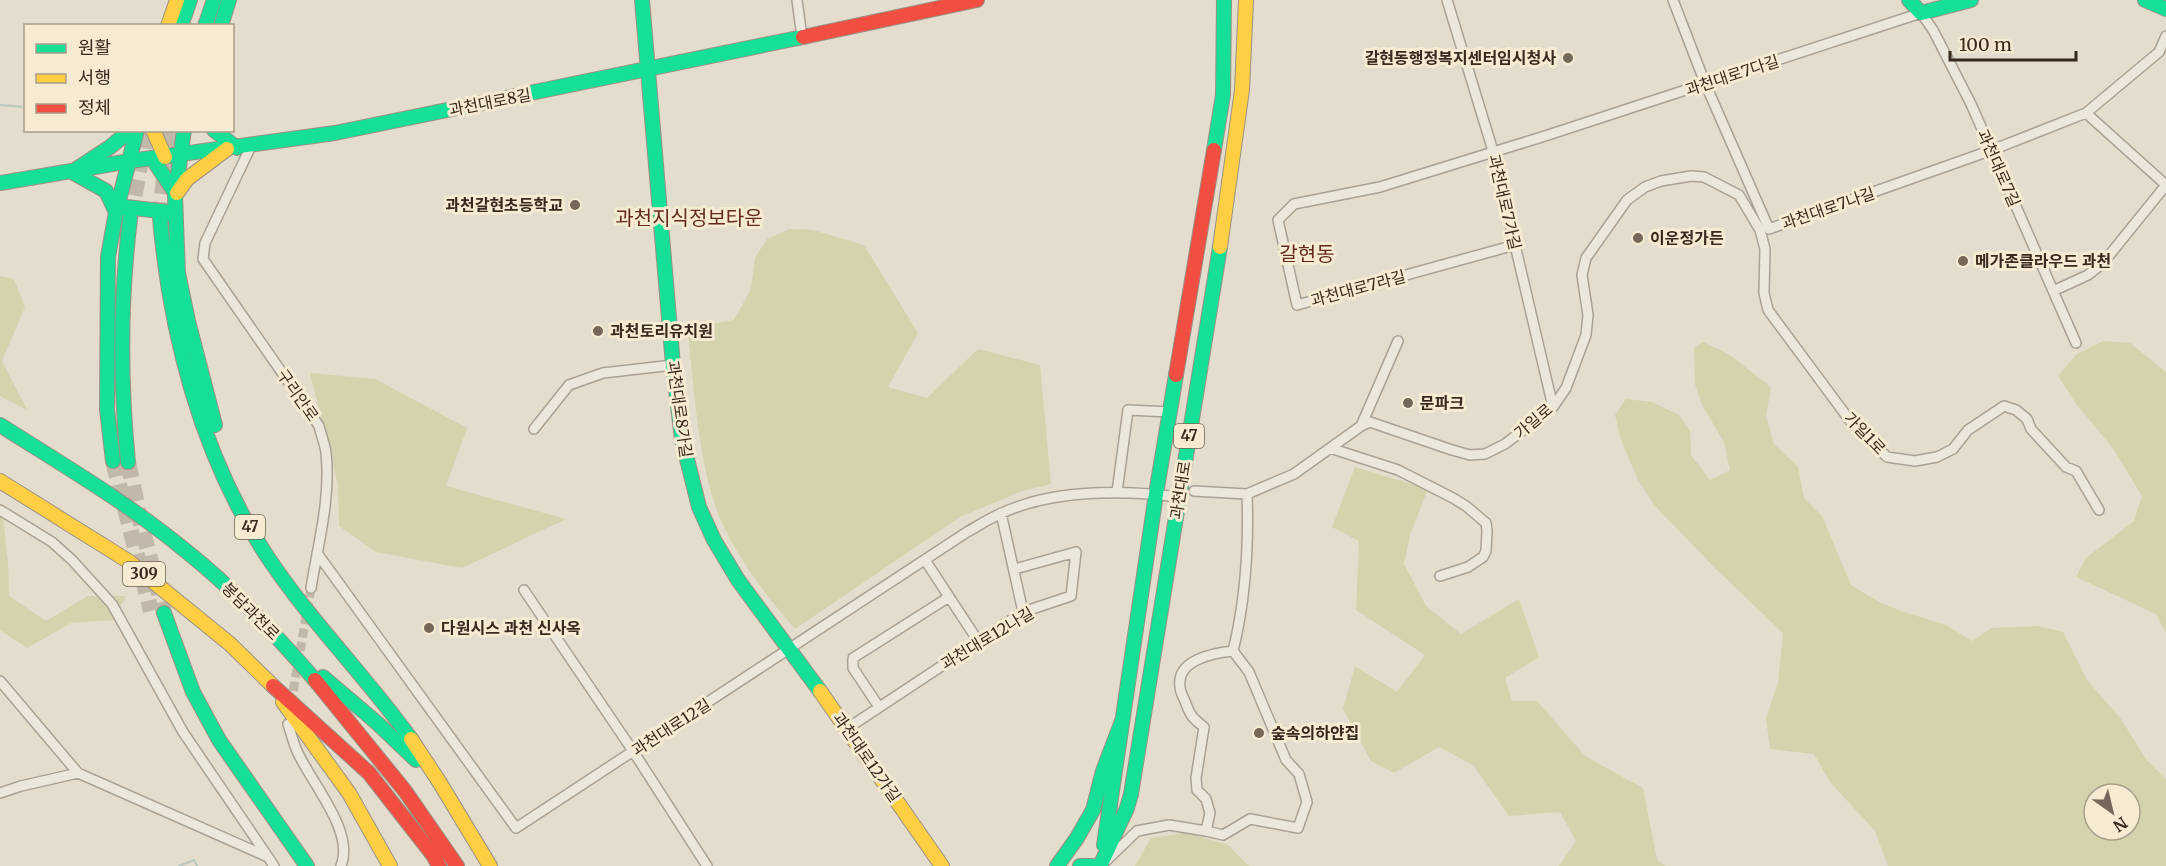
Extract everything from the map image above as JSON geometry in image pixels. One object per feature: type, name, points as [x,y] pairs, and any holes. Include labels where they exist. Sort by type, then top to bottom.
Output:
[{"type":"main road","points":[[169,24],[177,0]]},
{"type":"main road","points":[[182,24],[190,0]]},
{"type":"main road","points":[[206,24],[214,0]]},
{"type":"main road","points":[[221,24],[229,0]]},
{"type":"main road","name":"과천대로8가길","points":[[642,0],[681,439],[699,507],[714,540],[738,580],[789,648]]},
{"type":"main road","name":"과천대로8길","points":[[0,183],[130,161],[335,133],[648,70],[977,0]]},
{"type":"main road","name":"과천대로","points":[[1122,721],[1156,494],[1223,95],[1224,0]]},
{"type":"main road","name":"과천대로","points":[[1100,866],[1127,808],[1131,794],[1227,201],[1239,112],[1246,0]]},
{"type":"main road","name":"과천대로7길","points":[[1909,0],[1921,13]]},
{"type":"main road","name":"과천대로7다길","points":[[1921,13],[1971,0]]},
{"type":"main road","points":[[2145,0],[2166,9]]},
{"type":"main road","points":[[116,211],[106,191],[72,172],[115,145],[129,132]]},
{"type":"main road","points":[[113,461],[107,409],[108,257],[116,211],[136,132]]},
{"type":"main road","points":[[153,132],[158,158],[175,195]]},
{"type":"main road","points":[[184,132],[175,195],[178,273],[226,479]]},
{"type":"main road","points":[[175,195],[187,179],[232,148],[216,132]]},
{"type":"main road","points":[[116,211],[126,207],[168,212],[176,217]]},
{"type":"main road","name":"47","points":[[160,218],[165,273],[183,355],[196,401],[226,479],[252,531],[278,572],[317,624],[409,737],[490,866]]},
{"type":"main road","points":[[128,462],[122,344],[124,274],[130,219]]},
{"type":"main road","name":"봉담과천로","points":[[0,425],[69,468],[171,539],[254,611],[290,650],[403,787],[436,832],[457,866]]},
{"type":"main road","name":"봉담과천로","points":[[0,435],[69,468]]},
{"type":"main road","name":"309","points":[[0,481],[128,561],[230,644],[273,686]]},
{"type":"main road","points":[[157,612],[161,642],[172,663],[203,710],[219,740],[307,866]]},
{"type":"main road","name":"과천대로12가길","points":[[789,648],[848,728],[942,866]]},
{"type":"main road","points":[[290,650],[376,722],[442,787]]},
{"type":"main road","points":[[273,686],[369,773],[436,860]]},
{"type":"main road","points":[[273,686],[295,722],[332,769],[365,817],[390,866]]},
{"type":"main road","points":[[1100,866],[1122,721]]},
{"type":"main road","points":[[1057,866],[1093,810],[1103,771],[1122,721]]},
{"type":"main road","points":[[1114,784],[1117,793],[1131,794]]},
{"type":"main road","points":[[1080,866],[1092,866]]},
{"type":"street","points":[[797,0],[802,37]]},
{"type":"street","name":"과천대로7가길","points":[[1447,0],[1493,151],[1553,407]]},
{"type":"street","name":"과천대로7나길","points":[[1673,0],[1705,83],[1769,229],[1992,150],[2086,113],[2159,52],[2166,36]]},
{"type":"street","name":"과천대로7다길","points":[[1493,151],[1921,13]]},
{"type":"street","name":"과천대로7길","points":[[1921,13],[1933,30],[1971,104],[2076,343]]},
{"type":"street","points":[[2053,291],[2088,275],[2103,263],[2166,185],[2086,113]]},
{"type":"street","name":"구리안로","points":[[251,146],[205,243],[203,259],[319,426],[326,453],[326,483],[323,518],[311,588]]},
{"type":"street","name":"과천대로7라길","points":[[1493,151],[1380,187],[1294,204],[1278,220],[1297,305],[1515,245]]},
{"type":"street","name":"가일로","points":[[1361,426],[1370,422],[1376,423],[1470,455],[1485,454],[1505,444],[1553,407],[1566,388],[1586,335],[1588,315],[1582,275],[1586,258],[1627,200],[1645,187],[1661,181],[1691,176],[1704,177],[1739,195]]},
{"type":"street","name":"가일1로","points":[[1739,195],[1760,230],[1765,249],[1764,293],[1768,310],[1851,422],[1887,457],[1915,461],[1937,457],[1953,449],[1968,430],[2004,406],[2016,410],[2027,418],[2031,429],[2067,467],[2076,471],[2099,510]]},
{"type":"street","points":[[1194,491],[1247,494],[1294,474],[1361,426],[1398,341]]},
{"type":"street","points":[[534,429],[569,385],[603,373],[673,365]]},
{"type":"street","points":[[1117,492],[1128,410],[1170,412]]},
{"type":"street","points":[[1330,448],[1398,470],[1460,502],[1486,523],[1486,551],[1483,557],[1468,567],[1440,576]]},
{"type":"street","name":"과천대로12길","points":[[317,553],[516,828],[967,532],[1001,513],[1044,500],[1093,493],[1130,492],[1179,497]]},
{"type":"street","points":[[1233,651],[1242,612],[1247,566],[1247,494]]},
{"type":"street","points":[[0,510],[52,542],[72,560],[112,604],[183,732],[274,866]]},
{"type":"street","points":[[1001,513],[1023,612]]},
{"type":"street","name":"과천대로12나길","points":[[848,728],[1023,612],[1071,596],[1076,552],[1015,569]]},
{"type":"street","points":[[925,560],[978,641]]},
{"type":"street","points":[[524,590],[633,751],[707,866]]},
{"type":"street","points":[[879,707],[853,668],[853,658],[949,597]]},
{"type":"street","points":[[1206,831],[1210,813],[1206,799],[1197,790],[1196,778],[1204,727],[1192,718],[1179,687],[1182,673],[1197,660],[1210,654],[1233,651]]},
{"type":"street","points":[[1100,866],[1137,831],[1169,825],[1223,836],[1250,819],[1298,828],[1307,802],[1299,774],[1286,760],[1249,672],[1233,651]]},
{"type":"street","points":[[0,681],[78,773],[268,857]]},
{"type":"street","points":[[288,724],[297,752],[323,796],[344,843],[345,855],[341,866]]},
{"type":"street","points":[[0,794],[21,786],[78,773]]},
{"type":"street","points":[[237,844],[249,831]]},
{"type":"green space","points":[[789,229],[813,230],[864,245],[918,333],[888,387],[927,398],[978,349],[1040,365],[1051,484],[1022,491],[960,517],[795,629],[749,570],[726,531],[717,509],[703,459],[687,328],[734,320],[751,289],[755,258],[767,239]]},
{"type":"green space","points":[[0,276],[14,279],[25,307],[2,361],[27,410],[0,396]]},
{"type":"green space","points":[[2103,341],[2130,343],[2166,372],[2166,633],[2156,614],[2076,577],[2086,558],[2134,521],[2142,496],[2112,447],[2077,405],[2058,376],[2077,354]]},
{"type":"green space","points":[[1703,342],[1730,355],[1771,387],[1766,416],[1774,444],[1798,467],[1804,498],[1822,516],[1851,585],[1879,602],[1946,625],[1972,641],[1991,628],[2037,626],[2063,632],[2087,680],[2121,719],[2146,759],[2166,779],[2166,866],[1888,866],[1875,831],[1830,782],[1814,754],[1770,749],[1766,718],[1778,683],[1783,633],[1655,506],[1638,480],[1621,440],[1615,415],[1626,399],[1652,402],[1679,415],[1690,431],[1691,455],[1710,480],[1730,470],[1724,442],[1702,405],[1695,384],[1694,348]]},
{"type":"green space","points":[[310,373],[375,379],[467,428],[446,486],[566,519],[462,568],[376,552],[339,526],[338,485]]},
{"type":"green space","points":[[1355,467],[1428,489],[1410,535],[1404,564],[1426,606],[1461,634],[1519,599],[1539,657],[1505,678],[1512,701],[1537,701],[1585,756],[1643,788],[1657,860],[1665,866],[1559,866],[1576,841],[1560,812],[1509,816],[1473,765],[1439,747],[1394,773],[1371,761],[1343,709],[1355,666],[1397,692],[1425,655],[1356,610],[1359,541],[1332,527]]},
{"type":"green space","points":[[0,507],[2,507],[8,563],[9,596],[46,621],[88,596],[126,596],[114,620],[71,623],[27,648],[0,630]]},
{"type":"green space","points":[[1187,833],[1228,845],[1249,866],[1135,866],[1151,838]]},
{"type":"waterway","points":[[0,105],[24,107]]},
{"type":"waterway","points":[[179,866],[194,860],[197,866]]},
{"type":"tunnel","points":[[130,219],[147,132]]},
{"type":"tunnel","points":[[160,218],[171,132]]},
{"type":"tunnel","points":[[113,461],[151,611]]},
{"type":"tunnel","points":[[128,462],[164,613]]},
{"type":"tunnel","points":[[291,704],[311,588]]},
{"type":"traffic: fast","points":[[182,24],[190,0]]},
{"type":"traffic: fast","points":[[206,24],[214,0]]},
{"type":"traffic: fast","points":[[222,24],[229,0]]},
{"type":"traffic: fast","points":[[642,0],[673,365],[682,439],[699,507],[714,540],[738,580],[820,691]]},
{"type":"traffic: fast","points":[[1214,150],[1223,95],[1224,0]]},
{"type":"traffic: fast","points":[[1909,0],[1921,13],[1971,0]]},
{"type":"traffic: fast","points":[[2145,0],[2166,9]]},
{"type":"traffic: fast","points":[[0,183],[130,161],[335,133],[803,37]]},
{"type":"traffic: fast","points":[[72,172],[129,132]]},
{"type":"traffic: fast","points":[[113,461],[107,409],[108,257],[116,212],[136,132]]},
{"type":"traffic: fast","points":[[184,132],[175,196],[178,273],[215,425]]},
{"type":"traffic: fast","points":[[217,132],[237,148]]},
{"type":"traffic: fast","points":[[152,158],[176,194]]},
{"type":"traffic: fast","points":[[72,172],[106,191],[116,212]]},
{"type":"traffic: fast","points":[[116,210],[126,207],[168,212],[172,215]]},
{"type":"traffic: fast","points":[[160,218],[165,262],[181,349],[192,392],[223,475],[243,515],[282,577],[411,739]]},
{"type":"traffic: fast","points":[[128,462],[122,340],[124,280],[130,219]]},
{"type":"traffic: fast","points":[[1100,866],[1127,808],[1131,794],[1220,247]]},
{"type":"traffic: fast","points":[[1104,845],[1176,375]]},
{"type":"traffic: fast","points":[[0,425],[164,533],[254,612],[315,680]]},
{"type":"traffic: fast","points":[[164,613],[193,692],[219,740],[307,866]]},
{"type":"traffic: fast","points":[[323,677],[416,760]]},
{"type":"traffic: fast","points":[[1057,866],[1093,810],[1103,771],[1122,721]]},
{"type":"traffic: fast","points":[[1080,866],[1092,866]]},
{"type":"traffic: slow","points":[[169,24],[177,0]]},
{"type":"traffic: slow","points":[[1220,247],[1242,90],[1246,0]]},
{"type":"traffic: slow","points":[[154,132],[165,157]]},
{"type":"traffic: slow","points":[[177,193],[187,179],[227,149]]},
{"type":"traffic: slow","points":[[0,481],[128,561],[230,644],[273,686]]},
{"type":"traffic: slow","points":[[820,691],[942,866]]},
{"type":"traffic: slow","points":[[283,702],[349,793],[390,866]]},
{"type":"traffic: slow","points":[[411,739],[490,866]]},
{"type":"traffic: jam","points":[[803,37],[977,0]]},
{"type":"traffic: jam","points":[[1176,375],[1214,150]]},
{"type":"traffic: jam","points":[[315,680],[405,791],[457,866]]},
{"type":"traffic: jam","points":[[273,686],[369,773],[433,855],[439,866]]},
{"type":"place","name":"갈현동행정복지센터임시청사","points":[[1568,58]]},
{"type":"place","name":"과천갈현초등학교","points":[[575,205]]},
{"type":"place","name":"이운정가든","points":[[1638,238]]},
{"type":"place","name":"메가존클라우드 과천","points":[[1963,261]]},
{"type":"place","name":"과천토리유치원","points":[[598,331]]},
{"type":"place","name":"문파크","points":[[1408,403]]},
{"type":"place","name":"다원시스 과천 신사옥","points":[[429,628]]},
{"type":"place","name":"숲속의하얀집","points":[[1259,733]]},
{"type":"district","name":"과천지식정보타운","points":[[689,218]]},
{"type":"district","name":"갈현동","points":[[1307,254]]}]
